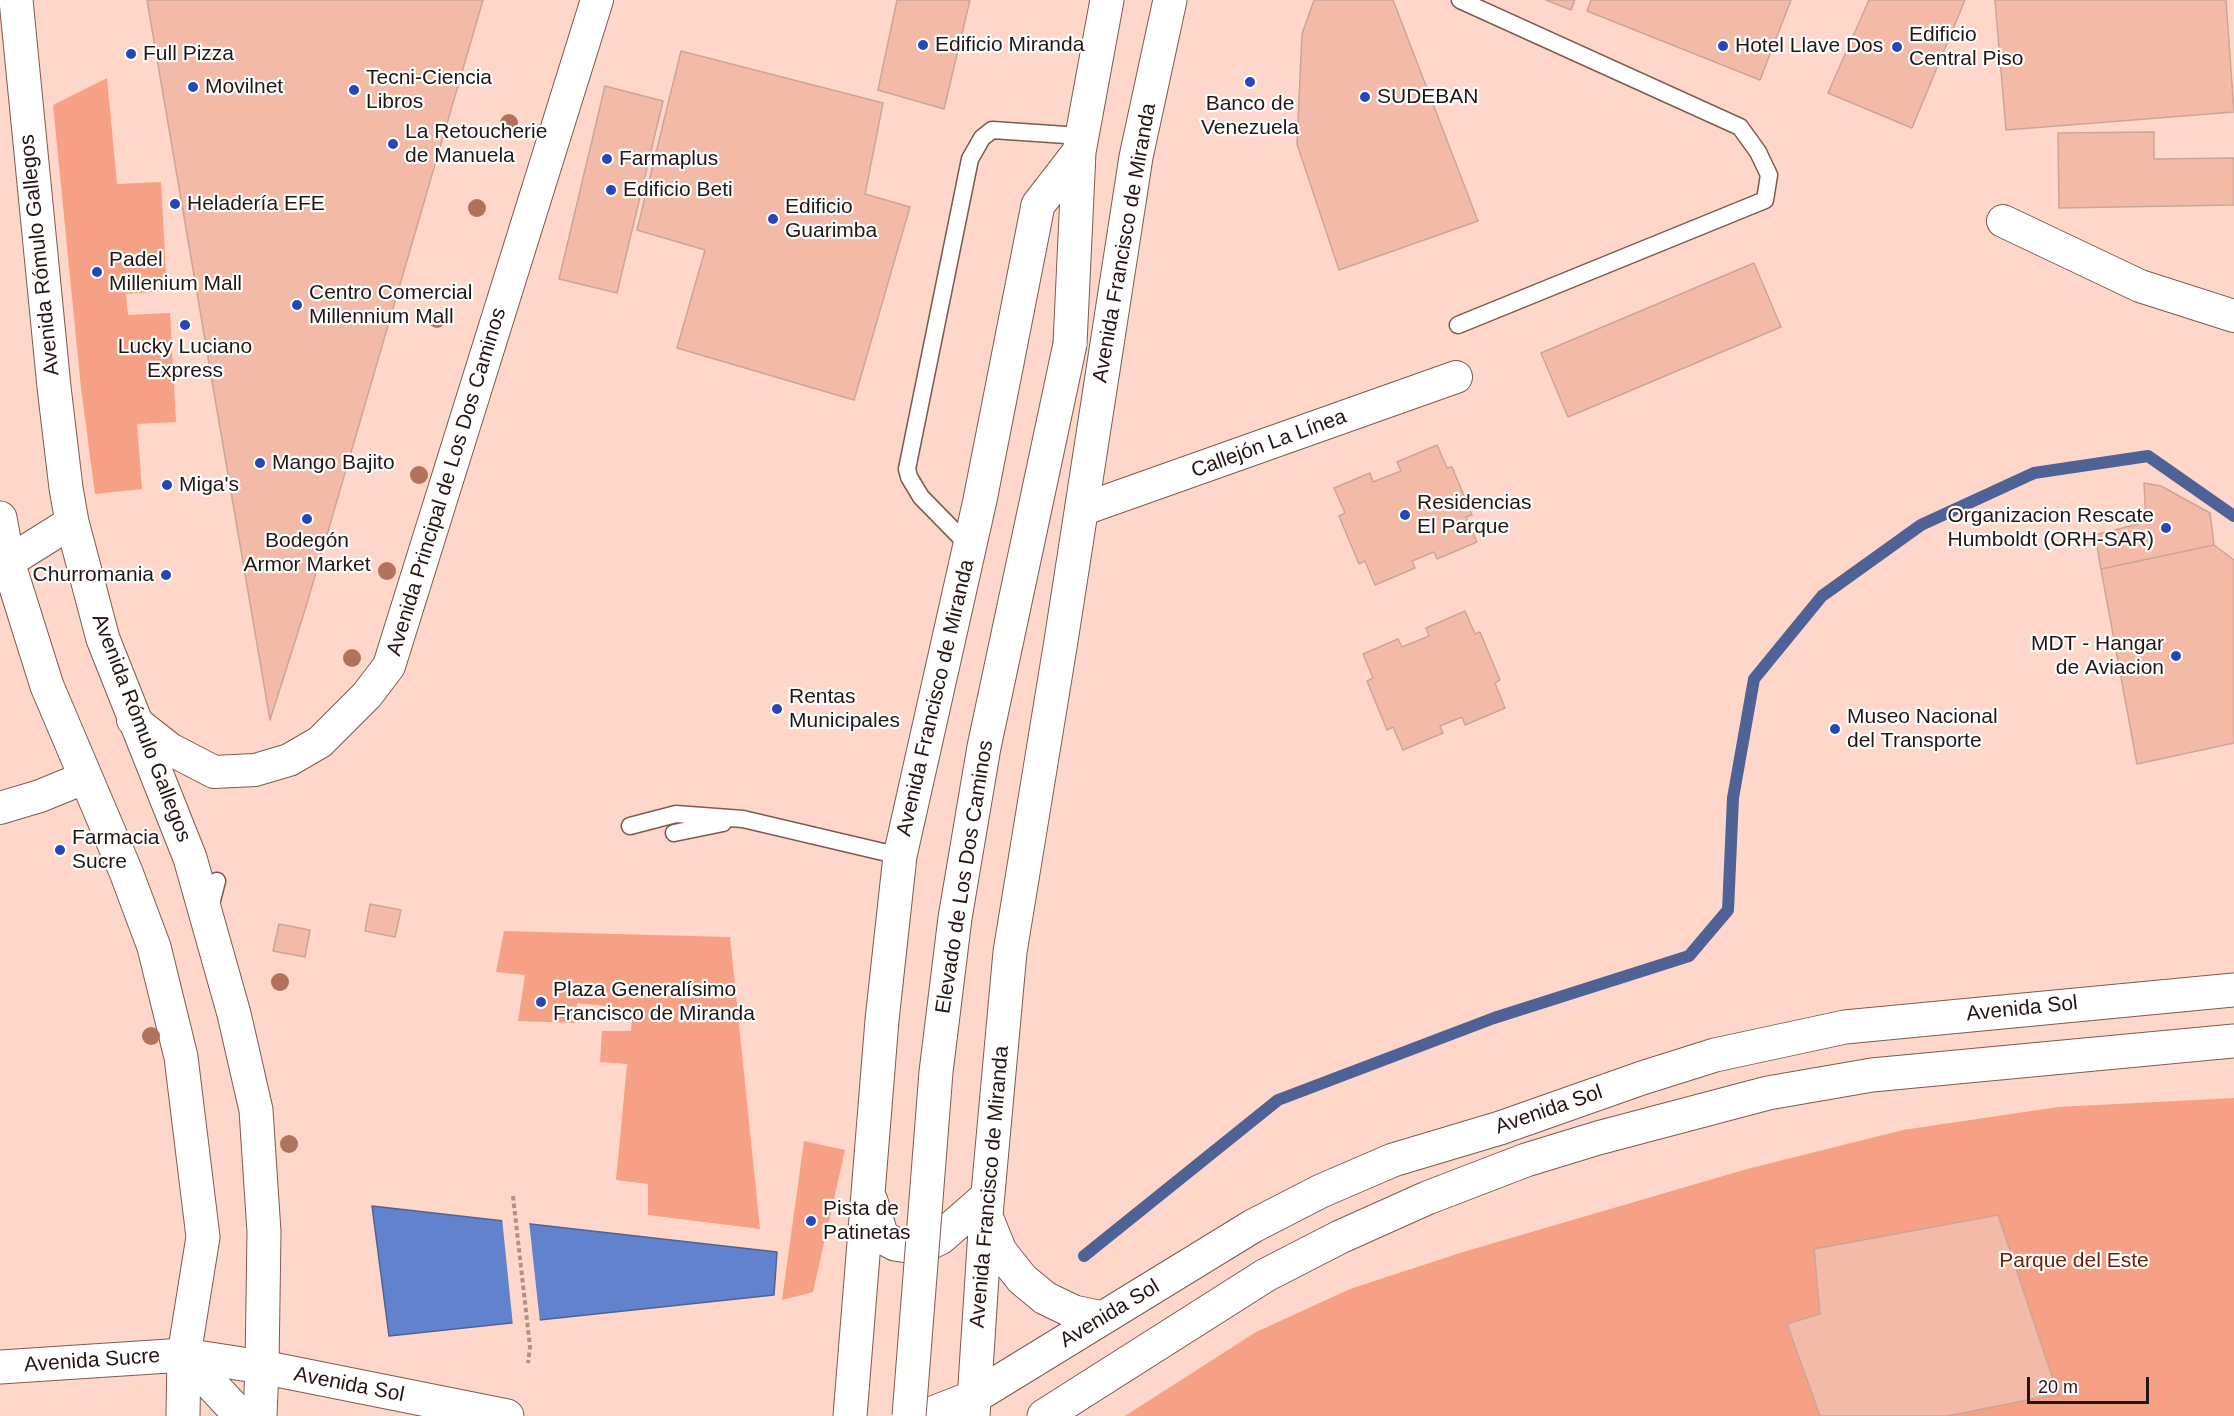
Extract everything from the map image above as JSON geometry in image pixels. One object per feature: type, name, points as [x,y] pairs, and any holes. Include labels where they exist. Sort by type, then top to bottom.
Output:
[{"type":"main road","name":"Avenida Rómulo Gallegos","points":[[16,0],[54,387],[72,522],[103,639],[133,720],[170,802],[190,858],[234,1014],[256,1110],[264,1232],[260,1416]]},
{"type":"main road","name":"Avenida Francisco de Miranda","points":[[850,1416],[882,1020],[900,856],[970,547],[1038,205],[1080,144],[1107,0]]},
{"type":"main road","name":"Avenida Francisco de Miranda","points":[[974,1406],[986,1206],[1010,952],[1136,157],[1170,0]]},
{"type":"main road","name":"Elevado de Los Dos Caminos","points":[[1070,344],[1080,144]]},
{"type":"main road","name":"Elevado de Los Dos Caminos","points":[[909,1416],[936,1072],[955,918],[984,747],[1070,344],[1136,157]]},
{"type":"main road","points":[[0,518],[4,564],[47,686],[84,778],[126,872],[154,947],[181,1057],[203,1237],[184,1355],[183,1416]]},
{"type":"main road","name":"Avenida Sol","points":[[925,1416],[974,1406],[1102,1318],[1253,1226],[1322,1191],[1394,1160],[1500,1128],[1642,1078],[1715,1055],[1845,1027],[2234,990]]},
{"type":"main road","name":"Avenida Sol","points":[[1044,1416],[1266,1275],[1340,1237],[1427,1198],[1526,1160],[1598,1138],[1768,1093],[1872,1075],[2234,1041]]},
{"type":"main road","points":[[867,1188],[882,1237],[888,1242],[914,1247],[921,1247],[940,1238],[986,1206],[1000,1251],[1022,1279],[1046,1298],[1074,1312],[1102,1318]]},
{"type":"main road","points":[[184,1355],[241,1416]]},
{"type":"main road","name":"Avenida Sucre","points":[[0,1367],[184,1355],[262,1367]]},
{"type":"main road","name":"Avenida Sol","points":[[262,1367],[507,1416]]},
{"type":"street","name":"Avenida Principal de Los Dos Caminos","points":[[133,720],[170,749],[214,772],[255,770],[289,760],[320,742],[367,695],[389,666],[597,0]]},
{"type":"street","points":[[2003,221],[2140,285],[2234,316]]},
{"type":"street","name":"Callejón La Línea","points":[[1081,510],[1456,376]]},
{"type":"street","points":[[4,564],[72,522]]},
{"type":"street","points":[[0,808],[40,796],[84,778]]},
{"type":"lane","points":[[1458,325],[1766,200],[1769,175],[1758,152],[1740,128],[1460,0]]},
{"type":"lane","points":[[970,547],[921,497],[909,477],[907,468],[970,159],[982,138],[992,130],[1080,144]]},
{"type":"lane","points":[[630,826],[676,814],[743,819],[900,856]]},
{"type":"lane","points":[[674,833],[743,819]]},
{"type":"lane","points":[[208,918],[217,881]]},
{"type":"path","points":[[513,1196],[530,1347],[528,1363]]},
{"type":"green space","name":"Padel Millenium Mall","points":[[107,78],[117,184],[161,182],[167,291],[126,294],[128,315],[170,313],[176,422],[137,424],[142,489],[95,494],[81,388],[53,105]]},
{"type":"green space","points":[[504,931],[730,937],[760,1229],[648,1215],[648,1184],[616,1180],[627,1064],[600,1062],[602,1031],[631,1031],[633,1009],[577,1003],[575,1023],[518,1021],[525,975],[496,972]]},
{"type":"green space","name":"Parque del Este","points":[[2234,1098],[2234,1416],[1125,1416],[1256,1332],[1350,1289],[1463,1252],[1747,1169],[1903,1130],[2058,1107]]},
{"type":"green space","name":"Pista de Patinetas","points":[[804,1141],[845,1150],[813,1292],[782,1300]]},
{"type":"water","points":[[372,1206],[777,1252],[774,1295],[389,1336]]},
{"type":"pier","points":[[502,1218],[529,1221],[540,1323],[513,1326]]},
{"type":"building","name":"Centro Comercial Millennium Mall","points":[[147,0],[483,0],[305,610],[270,720]]},
{"type":"building","name":"Edificio Miranda","points":[[897,0],[970,0],[944,109],[878,90]]},
{"type":"building","name":"SUDEBAN","points":[[1314,0],[1393,0],[1478,221],[1339,270],[1297,144],[1302,34]]},
{"type":"building","points":[[1546,0],[1575,0],[1571,10]]},
{"type":"building","name":"Hotel Llave Dos","points":[[1591,0],[1791,0],[1760,80],[1587,11]]},
{"type":"building","name":"Edificio Central Piso","points":[[1869,0],[1965,0],[1912,128],[1828,93]]},
{"type":"building","points":[[1995,0],[2226,0],[2234,112],[2006,130]]},
{"type":"building","name":"Edificio Guarimba","points":[[681,51],[883,103],[865,194],[910,207],[854,400],[677,348],[705,250],[637,230]]},
{"type":"building","name":"Edificio Beti","points":[[605,86],[663,101],[617,293],[559,279]]},
{"type":"building","points":[[2154,132],[2154,159],[2234,158],[2234,205],[2059,208],[2058,133]]},
{"type":"building","points":[[1754,263],[1781,327],[1568,417],[1541,353]]},
{"type":"building","name":"Residencias El Parque","points":[[1437,445],[1447,468],[1452,467],[1472,515],[1466,517],[1477,542],[1437,559],[1434,552],[1412,561],[1415,568],[1375,585],[1365,561],[1359,564],[1339,516],[1345,513],[1334,488],[1370,473],[1373,482],[1401,471],[1397,462]]},
{"type":"building","name":"Organizacion Rescate Humboldt (ORH-SAR)","points":[[2144,483],[2161,486],[2210,513],[2214,545],[2101,569],[2095,535],[2146,522]]},
{"type":"building","name":"MDT - Hangar de Aviacion","points":[[2214,545],[2234,560],[2234,743],[2137,764],[2101,569]]},
{"type":"building","points":[[1465,611],[1475,634],[1480,632],[1500,680],[1495,683],[1505,708],[1465,725],[1462,717],[1440,726],[1443,733],[1403,750],[1393,727],[1387,730],[1367,681],[1373,678],[1363,654],[1398,639],[1402,647],[1429,636],[1426,628]]},
{"type":"building","points":[[370,904],[401,910],[395,937],[365,931]]},
{"type":"building","points":[[279,924],[310,930],[305,957],[273,951]]},
{"type":"building","points":[[1998,1215],[2058,1394],[1947,1416],[1820,1416],[1787,1324],[1820,1314],[1814,1249]]},
{"type":"waterway","points":[[1084,1256],[1278,1100],[1494,1018],[1689,956],[1728,910],[1733,798],[1754,679],[1822,596],[1921,525],[2034,473],[2148,456],[2234,516]]},
{"type":"place","name":"Edificio Miranda","points":[[923,45]]},
{"type":"place","name":"Hotel Llave Dos","points":[[1723,46]]},
{"type":"place","name":"Edificio Central Piso","points":[[1897,47]]},
{"type":"place","name":"Full Pizza","points":[[131,54]]},
{"type":"place","name":"Banco de Venezuela","points":[[1250,82]]},
{"type":"place","name":"Movilnet","points":[[193,87]]},
{"type":"place","name":"Tecni-Ciencia Libros","points":[[354,90]]},
{"type":"place","name":"SUDEBAN","points":[[1365,97]]},
{"type":"place","name":"La Retoucherie de Manuela","points":[[393,144]]},
{"type":"place","name":"Farmaplus","points":[[607,159]]},
{"type":"place","name":"Edificio Beti","points":[[611,190]]},
{"type":"place","name":"Heladería EFE","points":[[175,204]]},
{"type":"place","name":"Edificio Guarimba","points":[[773,219]]},
{"type":"place","name":"Padel Millenium Mall","points":[[97,272]]},
{"type":"place","name":"Centro Comercial Millennium Mall","points":[[297,305]]},
{"type":"place","name":"Lucky Luciano Express","points":[[185,325]]},
{"type":"place","name":"Mango Bajito","points":[[260,463]]},
{"type":"place","name":"Miga's","points":[[167,485]]},
{"type":"place","name":"Residencias El Parque","points":[[1405,515]]},
{"type":"place","name":"Bodegón Armor Market","points":[[307,519]]},
{"type":"place","name":"Organizacion Rescate Humboldt (ORH-SAR)","points":[[2166,528]]},
{"type":"place","name":"Churromania","points":[[166,575]]},
{"type":"place","name":"MDT - Hangar de Aviacion","points":[[2176,656]]},
{"type":"place","name":"Rentas Municipales","points":[[777,709]]},
{"type":"place","name":"Museo Nacional del Transporte","points":[[1835,729]]},
{"type":"place","name":"Farmacia Sucre","points":[[60,850]]},
{"type":"place","name":"Plaza Generalísimo Francisco de Miranda","points":[[541,1002]]},
{"type":"place","name":"Pista de Patinetas","points":[[811,1221]]}]
